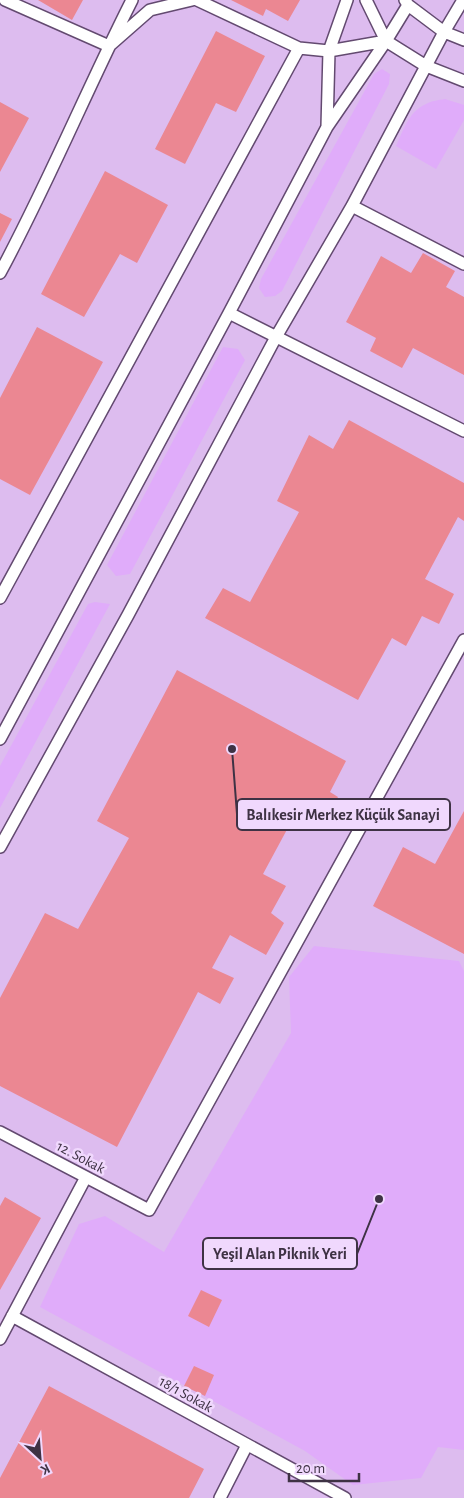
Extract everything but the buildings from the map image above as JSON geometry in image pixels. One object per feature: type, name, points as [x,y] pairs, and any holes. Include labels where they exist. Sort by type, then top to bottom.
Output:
[{"type":"lane","points":[[5,0],[109,46]]},
{"type":"lane","points":[[0,273],[30,218],[132,0]]},
{"type":"lane","points":[[109,46],[150,10],[192,0]]},
{"type":"lane","points":[[197,0],[299,48],[328,51],[386,41]]},
{"type":"lane","points":[[327,127],[328,51],[347,0]]},
{"type":"lane","points":[[366,0],[386,41],[426,66],[464,81]]},
{"type":"lane","points":[[0,847],[123,624],[276,337],[352,206],[444,32],[463,0]]},
{"type":"lane","points":[[0,739],[327,127],[386,41],[407,3],[444,32],[464,40]]},
{"type":"lane","points":[[0,598],[299,48]]},
{"type":"lane","points":[[352,206],[464,264]]},
{"type":"lane","points":[[229,313],[464,431]]},
{"type":"lane","name":"12. Sokak","points":[[0,1132],[149,1210],[464,640]]},
{"type":"lane","points":[[0,1339],[86,1177]]},
{"type":"lane","name":"18/1 Sokak","points":[[12,1316],[345,1498]]},
{"type":"lane","points":[[220,1498],[247,1445]]},
{"type":"shaded area","points":[[0,0],[464,0],[464,1498],[0,1498]]},
{"type":"shaded area","points":[[382,69],[390,74],[389,84],[282,291],[275,296],[265,297],[259,288],[261,279],[374,74]]},
{"type":"shaded area","points":[[445,99],[464,105],[464,120],[436,169],[396,146],[407,122],[415,111],[428,103]]},
{"type":"shaded area","points":[[223,347],[238,349],[245,360],[130,574],[116,576],[107,565]]},
{"type":"shaded area","points":[[95,602],[110,604],[0,808],[0,766],[88,604]]},
{"type":"shaded area","points":[[314,946],[459,961],[464,971],[464,1450],[438,1447],[421,1478],[353,1485],[305,1451],[40,1307],[79,1224],[105,1216],[164,1252],[291,1033],[289,977]]},
{"type":"place","name":"Balıkesir Merkez Küçük Sanayi","points":[[232,749]]},
{"type":"place","name":"Yeşil Alan Piknik Yeri","points":[[379,1199]]}]
